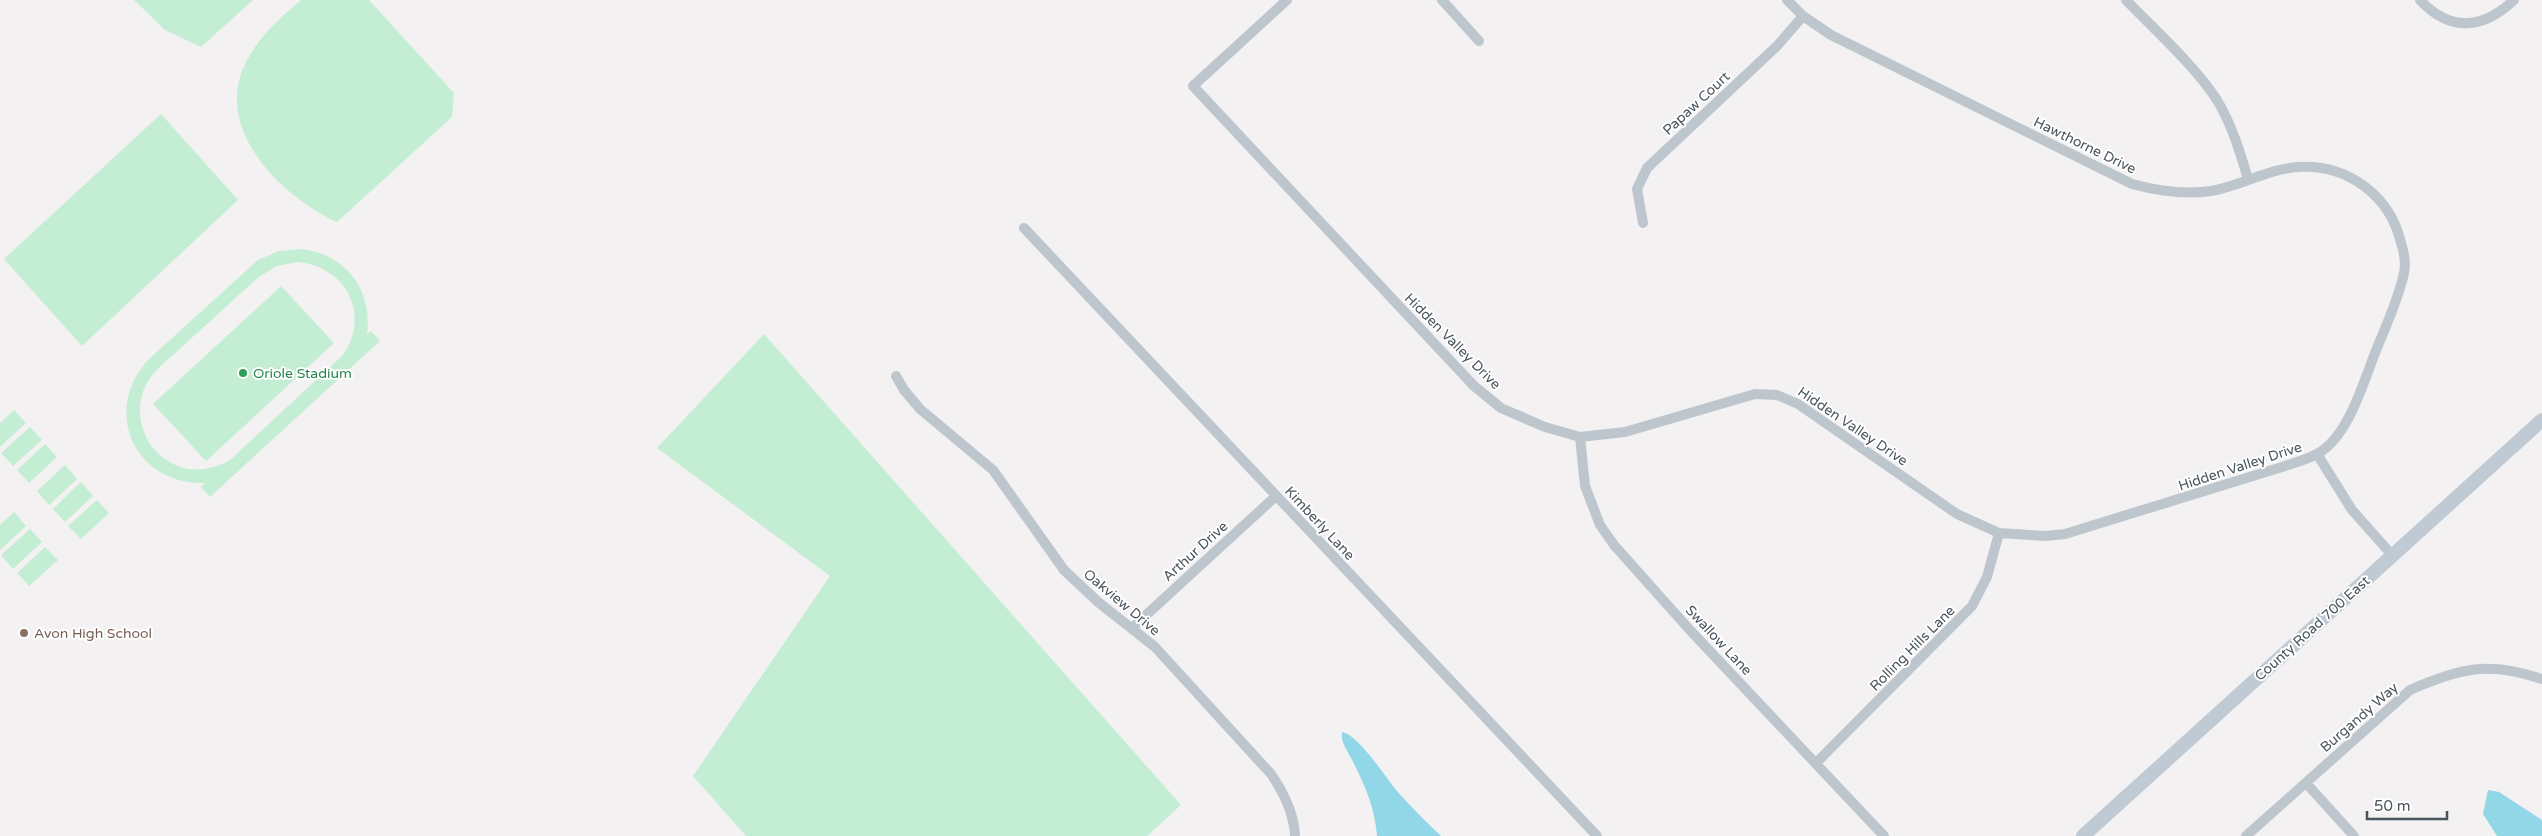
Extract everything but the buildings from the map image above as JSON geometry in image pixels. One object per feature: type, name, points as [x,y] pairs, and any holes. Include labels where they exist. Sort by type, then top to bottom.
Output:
[{"type":"main road","name":"County Road 700 East","points":[[2083,836],[2542,420]]},
{"type":"street","name":"Hidden Valley Drive","points":[[1287,0],[1193,86],[1474,386],[1500,408],[1545,427],[1580,437],[1625,432],[1755,394],[1777,395],[1798,404],[1957,514],[1999,533],[2045,536],[2065,534],[2317,454],[2352,510],[2392,555]]},
{"type":"street","points":[[1442,0],[1479,41]]},
{"type":"street","name":"Hawthorne Drive","points":[[1787,0],[1803,16],[1831,35],[2132,184],[2164,191],[2212,191],[2248,179],[2295,167],[2320,167],[2343,174],[2373,193],[2389,213],[2400,235],[2404,272],[2379,344],[2344,427],[2331,443],[2317,454]]},
{"type":"street","points":[[2126,0],[2203,82],[2216,100],[2237,142],[2248,179]]},
{"type":"street","points":[[2420,0],[2428,9],[2443,18],[2468,23],[2484,22],[2495,17],[2514,0]]},
{"type":"street","name":"Papaw Court","points":[[1643,223],[1637,189],[1647,168],[1777,46],[1803,16]]},
{"type":"street","name":"Kimberly Lane","points":[[1024,228],[1597,836]]},
{"type":"street","name":"Oakview Drive","points":[[896,376],[914,403],[993,470],[1064,570],[1098,602],[1133,627],[1171,664],[1270,774],[1286,798],[1292,816],[1295,836]]},
{"type":"street","name":"Swallow Lane","points":[[1580,437],[1585,486],[1600,525],[1614,545],[1884,836]]},
{"type":"street","name":"Arthur Drive","points":[[1133,627],[1276,496]]},
{"type":"street","name":"Rolling Hills Lane","points":[[1816,763],[1961,620],[1972,606],[1987,577],[1999,533]]},
{"type":"street","name":"Burgandy Way","points":[[2246,836],[2410,690],[2433,678],[2469,669],[2493,668],[2520,672],[2542,679]]},
{"type":"street","points":[[2306,782],[2354,836]]},
{"type":"green space","points":[[134,0],[253,0],[201,47],[165,30]]},
{"type":"green space","points":[[301,0],[369,0],[454,93],[452,117],[337,222],[298,198],[280,183],[263,164],[250,144],[241,123],[237,100],[240,77],[250,54],[282,16]]},
{"type":"green space","points":[[161,114],[238,200],[82,346],[4,259]]},
{"type":"green space","points":[[301,249],[317,252],[343,266],[353,276],[365,302],[368,318],[367,334],[371,331],[380,341],[210,497],[201,487],[205,483],[180,480],[160,472],[143,458],[132,441],[127,421],[128,400],[135,379],[149,359],[258,260],[279,251]],"holes":[[[297,262],[314,265],[329,272],[340,282],[349,295],[354,309],[355,324],[351,339],[343,355],[230,460],[215,467],[199,470],[183,468],[158,454],[151,445],[141,423],[141,400],[150,378],[260,276],[277,266]]]},
{"type":"green space","name":"Oriole Stadium","points":[[281,286],[334,343],[206,461],[153,404]]},
{"type":"green space","points":[[764,334],[1181,805],[1147,836],[746,836],[693,776],[830,576],[657,448]]},
{"type":"green space","points":[[14,410],[26,423],[0,447],[0,423]]},
{"type":"green space","points":[[30,427],[42,440],[13,466],[1,453]]},
{"type":"green space","points":[[45,444],[57,457],[29,483],[17,470]]},
{"type":"green space","points":[[65,465],[77,479],[49,505],[37,491]]},
{"type":"green space","points":[[81,482],[93,496],[65,522],[53,509]]},
{"type":"green space","points":[[97,500],[109,513],[81,539],[68,526]]},
{"type":"green space","points":[[14,512],[26,526],[0,550],[0,525]]},
{"type":"green space","points":[[30,529],[42,542],[13,569],[1,555]]},
{"type":"green space","points":[[45,547],[58,560],[29,586],[17,573]]},
{"type":"water","points":[[1342,732],[1349,735],[1364,748],[1397,791],[1441,836],[1377,836],[1374,815],[1368,796],[1344,745]]},
{"type":"water","points":[[2488,790],[2499,792],[2542,820],[2542,836],[2497,836],[2483,814]]},
{"type":"place","name":"Oriole Stadium","points":[[243,373]]},
{"type":"place","name":"Avon High School","points":[[24,633]]}]
